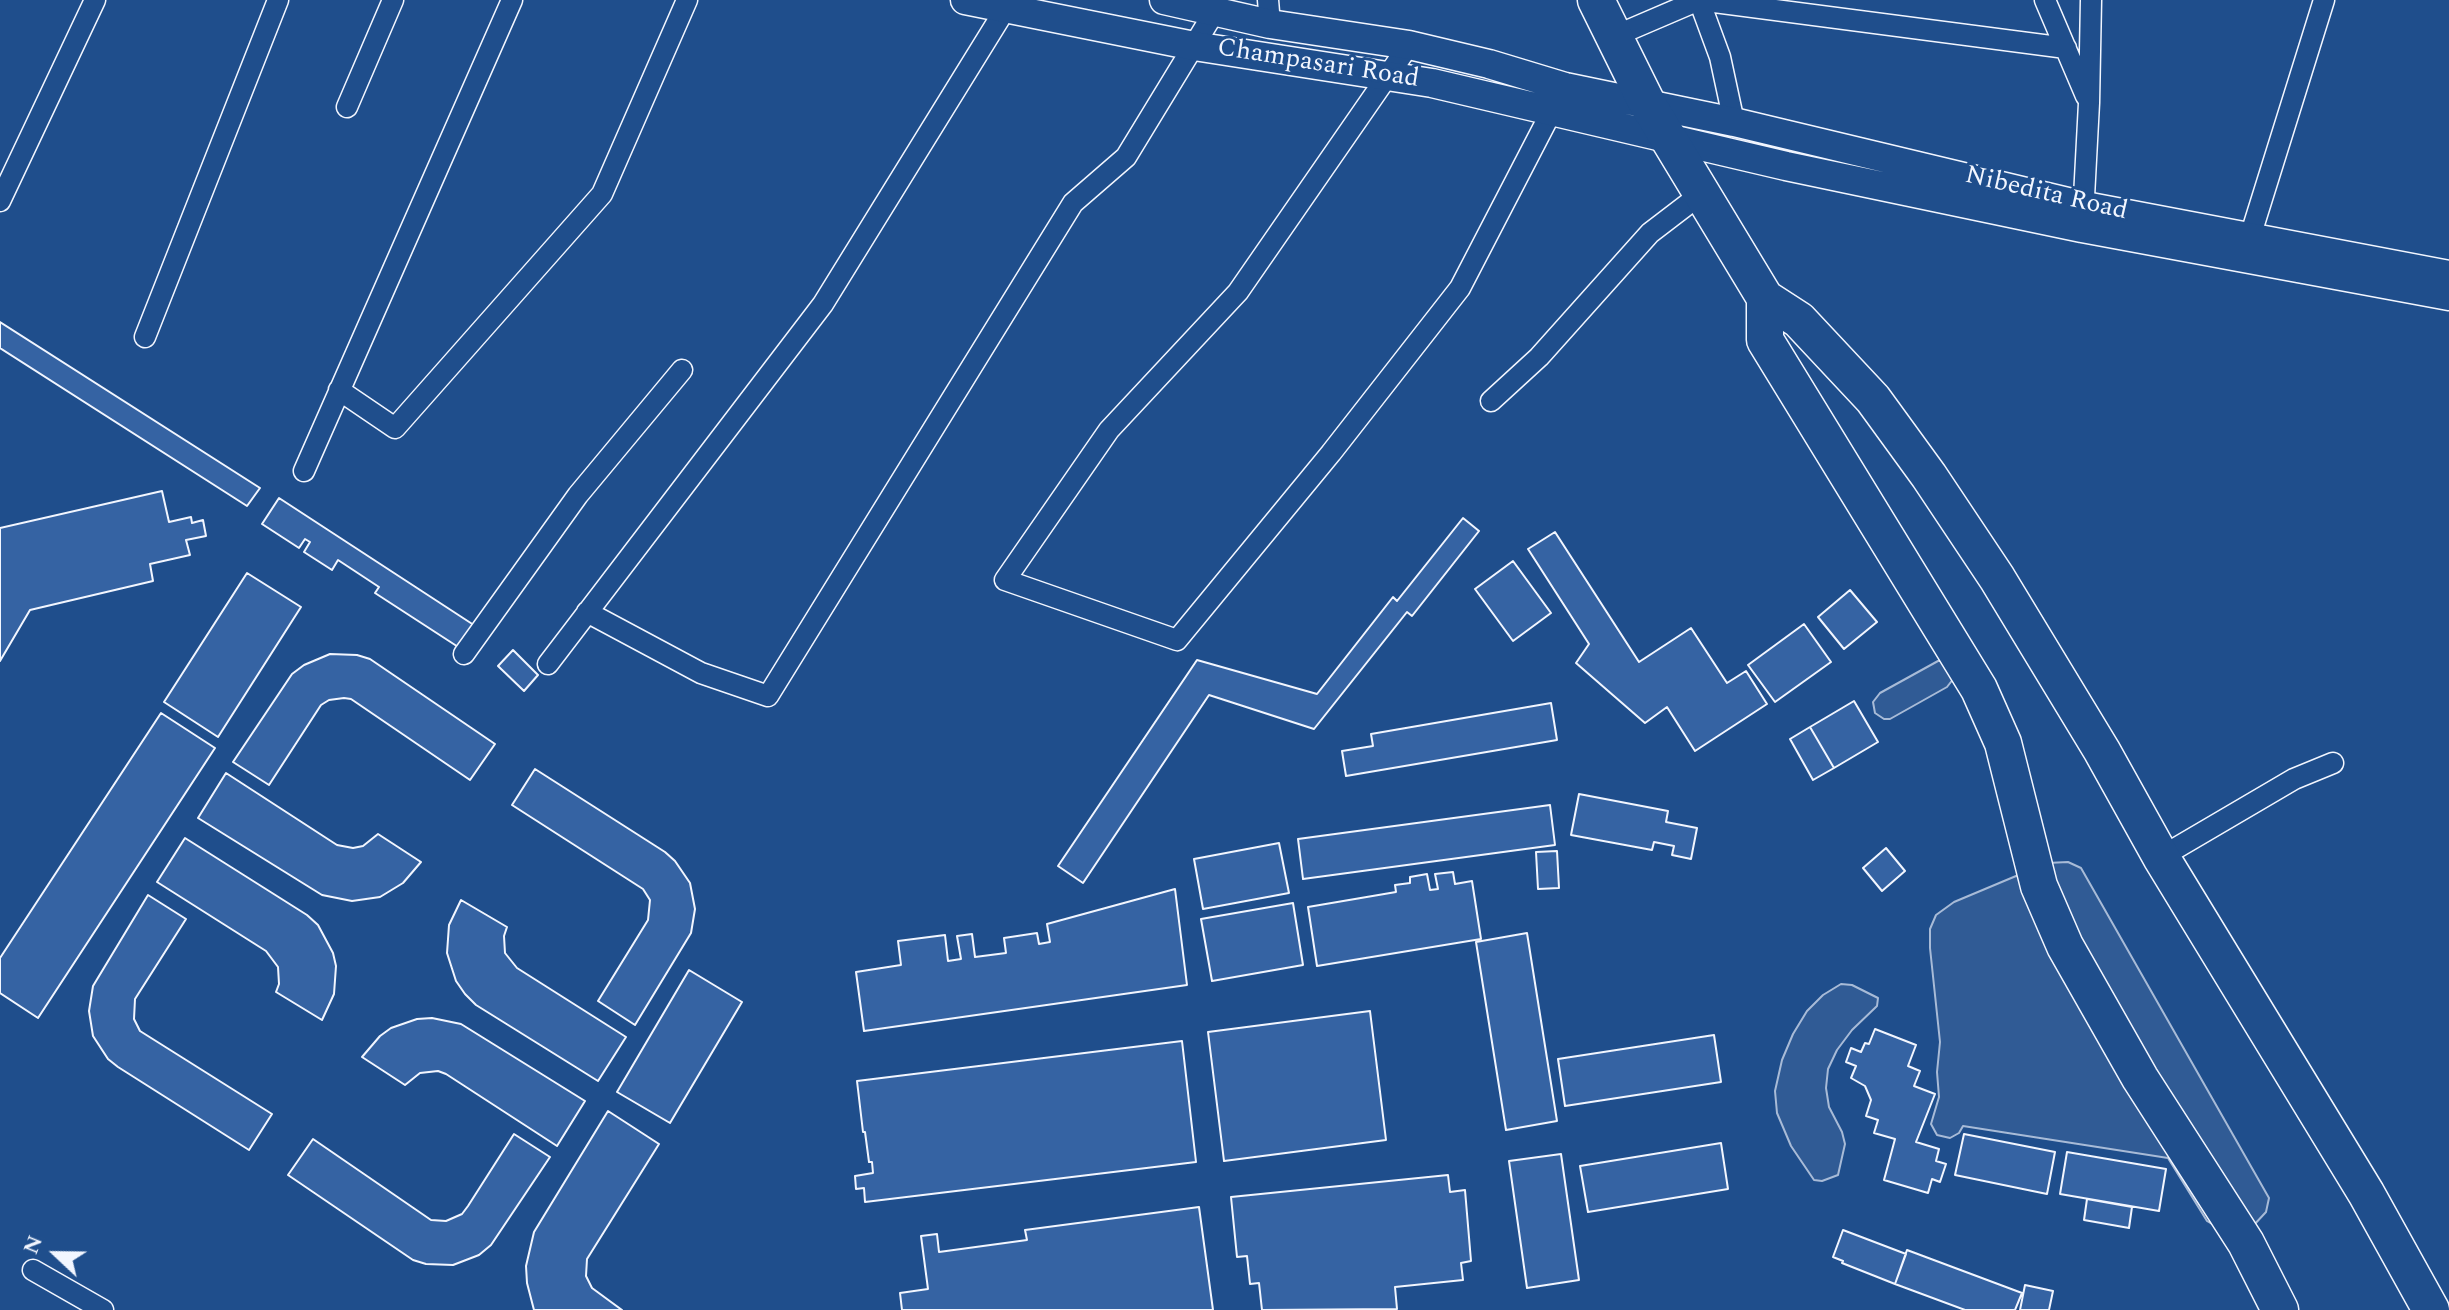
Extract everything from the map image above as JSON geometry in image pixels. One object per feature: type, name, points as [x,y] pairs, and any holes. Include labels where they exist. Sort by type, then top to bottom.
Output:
[{"type":"highway","points":[[1596,0],[1647,103],[1765,298],[1799,320],[1873,399],[1997,578],[2161,857],[2366,1193],[2431,1310]]},
{"type":"highway","points":[[1765,298],[1765,340],[1979,689],[2003,743],[2039,886],[2065,946],[2140,1078],[2246,1243],[2280,1310]]},
{"type":"street","points":[[0,201],[95,0]]},
{"type":"street","points":[[145,337],[278,0]]},
{"type":"street","points":[[347,107],[393,0]]},
{"type":"street","points":[[304,471],[512,0]]},
{"type":"street","points":[[339,390],[395,428],[602,194],[687,0]]},
{"type":"street","name":"Champasari Road","points":[[965,0],[1009,4],[1194,46],[1388,75],[1486,94],[1550,113],[1669,139]]},
{"type":"street","name":"Champasari Road","points":[[1164,0],[1215,11],[1269,12],[1489,64],[1565,87],[1647,103]]},
{"type":"street","points":[[1615,36],[1699,0],[2066,48]]},
{"type":"street","points":[[1699,0],[1720,57],[1734,122]]},
{"type":"street","points":[[2045,0],[2089,103]]},
{"type":"street","points":[[2083,217],[2091,0]]},
{"type":"street","points":[[2250,237],[2324,0]]},
{"type":"street","points":[[548,664],[823,304],[1009,4]]},
{"type":"street","points":[[587,612],[701,673],[768,696],[1073,203],[1126,157],[1215,11]]},
{"type":"street","points":[[1409,45],[1238,292],[1109,430],[1005,580],[1177,640],[1331,453],[1460,288],[1565,87]]},
{"type":"street","name":"Nibedita Road","points":[[1647,103],[1734,122],[2083,217],[2250,237],[2449,275]]},
{"type":"street","name":"Nibedita Road","points":[[1669,139],[2083,217],[2449,296]]},
{"type":"street","points":[[1491,401],[1539,357],[1650,233],[1701,194]]},
{"type":"street","points":[[464,654],[578,495],[682,370]]},
{"type":"street","points":[[2161,857],[2294,779],[2333,763]]},
{"type":"street","points":[[33,1270],[103,1310]]},
{"type":"shaded area","points":[[1943,661],[1954,678],[1947,687],[1890,719],[1875,713],[1873,702],[1880,693]]},
{"type":"shaded area","points":[[2068,862],[2081,868],[2269,1198],[2266,1212],[2253,1226],[2222,1230],[2207,1221],[2168,1158],[1963,1126],[1959,1133],[1950,1138],[1937,1135],[1931,1124],[1939,1097],[1937,1072],[1940,1042],[1930,948],[1930,929],[1936,915],[1954,902],[2047,863]]},
{"type":"shaded area","points":[[1841,984],[1852,985],[1878,998],[1877,1006],[1852,1030],[1828,1069],[1826,1088],[1829,1107],[1845,1144],[1838,1175],[1822,1181],[1814,1180],[1791,1146],[1777,1113],[1775,1091],[1782,1060],[1807,1011],[1823,995]]},
{"type":"building","points":[[0,322],[260,488],[247,506],[0,348]]},
{"type":"building","points":[[162,491],[169,522],[191,517],[192,523],[203,520],[206,536],[186,540],[190,555],[150,564],[153,581],[30,610],[0,661],[0,528]]},
{"type":"building","points":[[279,498],[483,631],[469,654],[375,593],[379,587],[338,560],[332,570],[304,552],[310,542],[305,539],[299,548],[262,524]]},
{"type":"building","points":[[1463,518],[1479,531],[1412,616],[1407,612],[1314,729],[1209,695],[1083,883],[1058,866],[1197,660],[1317,694],[1393,597],[1397,601]]},
{"type":"building","points":[[1555,532],[1639,662],[1691,628],[1727,683],[1746,671],[1767,704],[1695,751],[1667,707],[1645,723],[1576,663],[1589,644],[1528,549]]},
{"type":"building","points":[[1513,561],[1551,613],[1513,641],[1475,589]]},
{"type":"building","points":[[247,573],[301,607],[218,737],[164,702]]},
{"type":"building","points":[[1850,590],[1877,622],[1844,649],[1818,617]]},
{"type":"building","points":[[1804,624],[1831,662],[1775,702],[1748,665]]},
{"type":"building","points":[[513,650],[538,675],[524,691],[498,666]]},
{"type":"building","points":[[330,654],[370,659],[495,744],[470,780],[351,699],[344,698],[329,700],[321,705],[269,785],[233,762],[292,674]]},
{"type":"building","points":[[1854,701],[1878,742],[1834,768],[1810,727]]},
{"type":"building","points":[[1551,703],[1557,740],[1346,776],[1342,751],[1373,746],[1371,734]]},
{"type":"building","points":[[161,713],[215,748],[38,1018],[0,993],[0,958]]},
{"type":"building","points":[[1810,727],[1834,768],[1813,780],[1790,739]]},
{"type":"building","points":[[535,769],[665,852],[690,883],[695,909],[691,933],[635,1025],[598,1001],[648,920],[650,900],[643,889],[512,805]]},
{"type":"building","points":[[226,773],[337,845],[363,846],[378,834],[421,862],[403,883],[380,897],[352,901],[322,895],[198,818]]},
{"type":"building","points":[[1579,794],[1668,811],[1666,822],[1697,828],[1691,859],[1672,855],[1674,846],[1654,842],[1652,850],[1571,835]]},
{"type":"building","points":[[1550,805],[1555,845],[1303,879],[1298,839]]},
{"type":"building","points":[[185,838],[318,925],[333,953],[336,966],[334,994],[322,1020],[276,992],[278,967],[266,951],[157,882]]},
{"type":"building","points":[[1279,843],[1289,893],[1203,909],[1194,859]]},
{"type":"building","points":[[1886,848],[1905,871],[1882,891],[1863,868]]},
{"type":"building","points":[[1557,851],[1559,888],[1538,889],[1536,852]]},
{"type":"building","points":[[1453,872],[1455,884],[1472,881],[1481,939],[1317,966],[1308,907],[1396,892],[1395,885],[1410,883],[1410,877],[1427,874],[1430,890],[1438,889],[1435,874]]},
{"type":"building","points":[[1175,889],[1187,985],[864,1031],[856,972],[901,965],[898,941],[945,935],[948,961],[961,959],[957,936],[972,934],[975,957],[1006,953],[1004,938],[1037,933],[1039,944],[1050,942],[1047,924]]},
{"type":"building","points":[[148,895],[186,919],[135,999],[134,1019],[140,1031],[272,1114],[249,1150],[118,1067],[108,1059],[93,1036],[89,1011],[93,986]]},
{"type":"building","points":[[461,900],[507,927],[505,953],[517,968],[626,1037],[598,1081],[476,1005],[465,994],[456,981],[447,953],[449,925]]},
{"type":"building","points":[[1293,903],[1303,965],[1212,981],[1201,919]]},
{"type":"building","points":[[1527,933],[1557,1121],[1506,1130],[1476,942]]},
{"type":"building","points":[[689,970],[742,1002],[670,1123],[617,1092]]},
{"type":"building","points":[[1370,1011],[1386,1140],[1224,1161],[1208,1032]]},
{"type":"building","points":[[432,1018],[461,1024],[585,1101],[557,1146],[446,1074],[438,1071],[420,1073],[405,1085],[362,1057],[391,1028],[417,1019]]},
{"type":"building","points":[[1875,1029],[1916,1045],[1908,1066],[1920,1071],[1914,1086],[1935,1094],[1916,1142],[1939,1149],[1936,1161],[1946,1164],[1940,1182],[1932,1179],[1928,1193],[1884,1180],[1895,1139],[1874,1133],[1878,1120],[1866,1116],[1871,1100],[1865,1086],[1851,1078],[1856,1066],[1846,1062],[1851,1048],[1861,1052],[1865,1043],[1869,1044]]},
{"type":"building","points":[[1714,1035],[1721,1082],[1565,1106],[1558,1059]]},
{"type":"building","points":[[1182,1041],[1196,1162],[865,1202],[864,1188],[856,1189],[855,1176],[873,1173],[863,1132],[857,1081]]},
{"type":"building","points":[[608,1111],[659,1144],[587,1259],[586,1276],[592,1288],[622,1310],[534,1310],[526,1266],[534,1232]]},
{"type":"building","points":[[514,1134],[550,1157],[491,1245],[479,1255],[453,1265],[413,1260],[288,1175],[313,1139],[431,1220],[446,1221],[462,1214]]},
{"type":"building","points":[[1964,1134],[2055,1152],[2047,1194],[1955,1175]]},
{"type":"building","points":[[1721,1143],[1728,1189],[1588,1212],[1580,1166]]},
{"type":"building","points":[[2067,1152],[2166,1169],[2159,1211],[2060,1194]]},
{"type":"building","points":[[1561,1154],[1579,1280],[1527,1288],[1509,1161]]},
{"type":"building","points":[[1448,1175],[1450,1192],[1465,1190],[1471,1261],[1461,1263],[1463,1280],[1395,1287],[1397,1309],[1262,1310],[1259,1283],[1250,1284],[1247,1256],[1237,1257],[1231,1197]]},
{"type":"building","points":[[2087,1199],[2132,1207],[2129,1228],[2084,1220]]},
{"type":"building","points":[[1199,1207],[1213,1310],[902,1310],[900,1293],[928,1289],[921,1236],[937,1234],[939,1252],[1027,1240],[1025,1230]]},
{"type":"building","points":[[1843,1230],[1906,1254],[1895,1284],[1833,1257]]},
{"type":"building","points":[[1907,1250],[2022,1293],[2015,1310],[1965,1310],[1895,1284]]},
{"type":"building","points":[[2025,1285],[2053,1291],[2049,1310],[2020,1310]]}]
